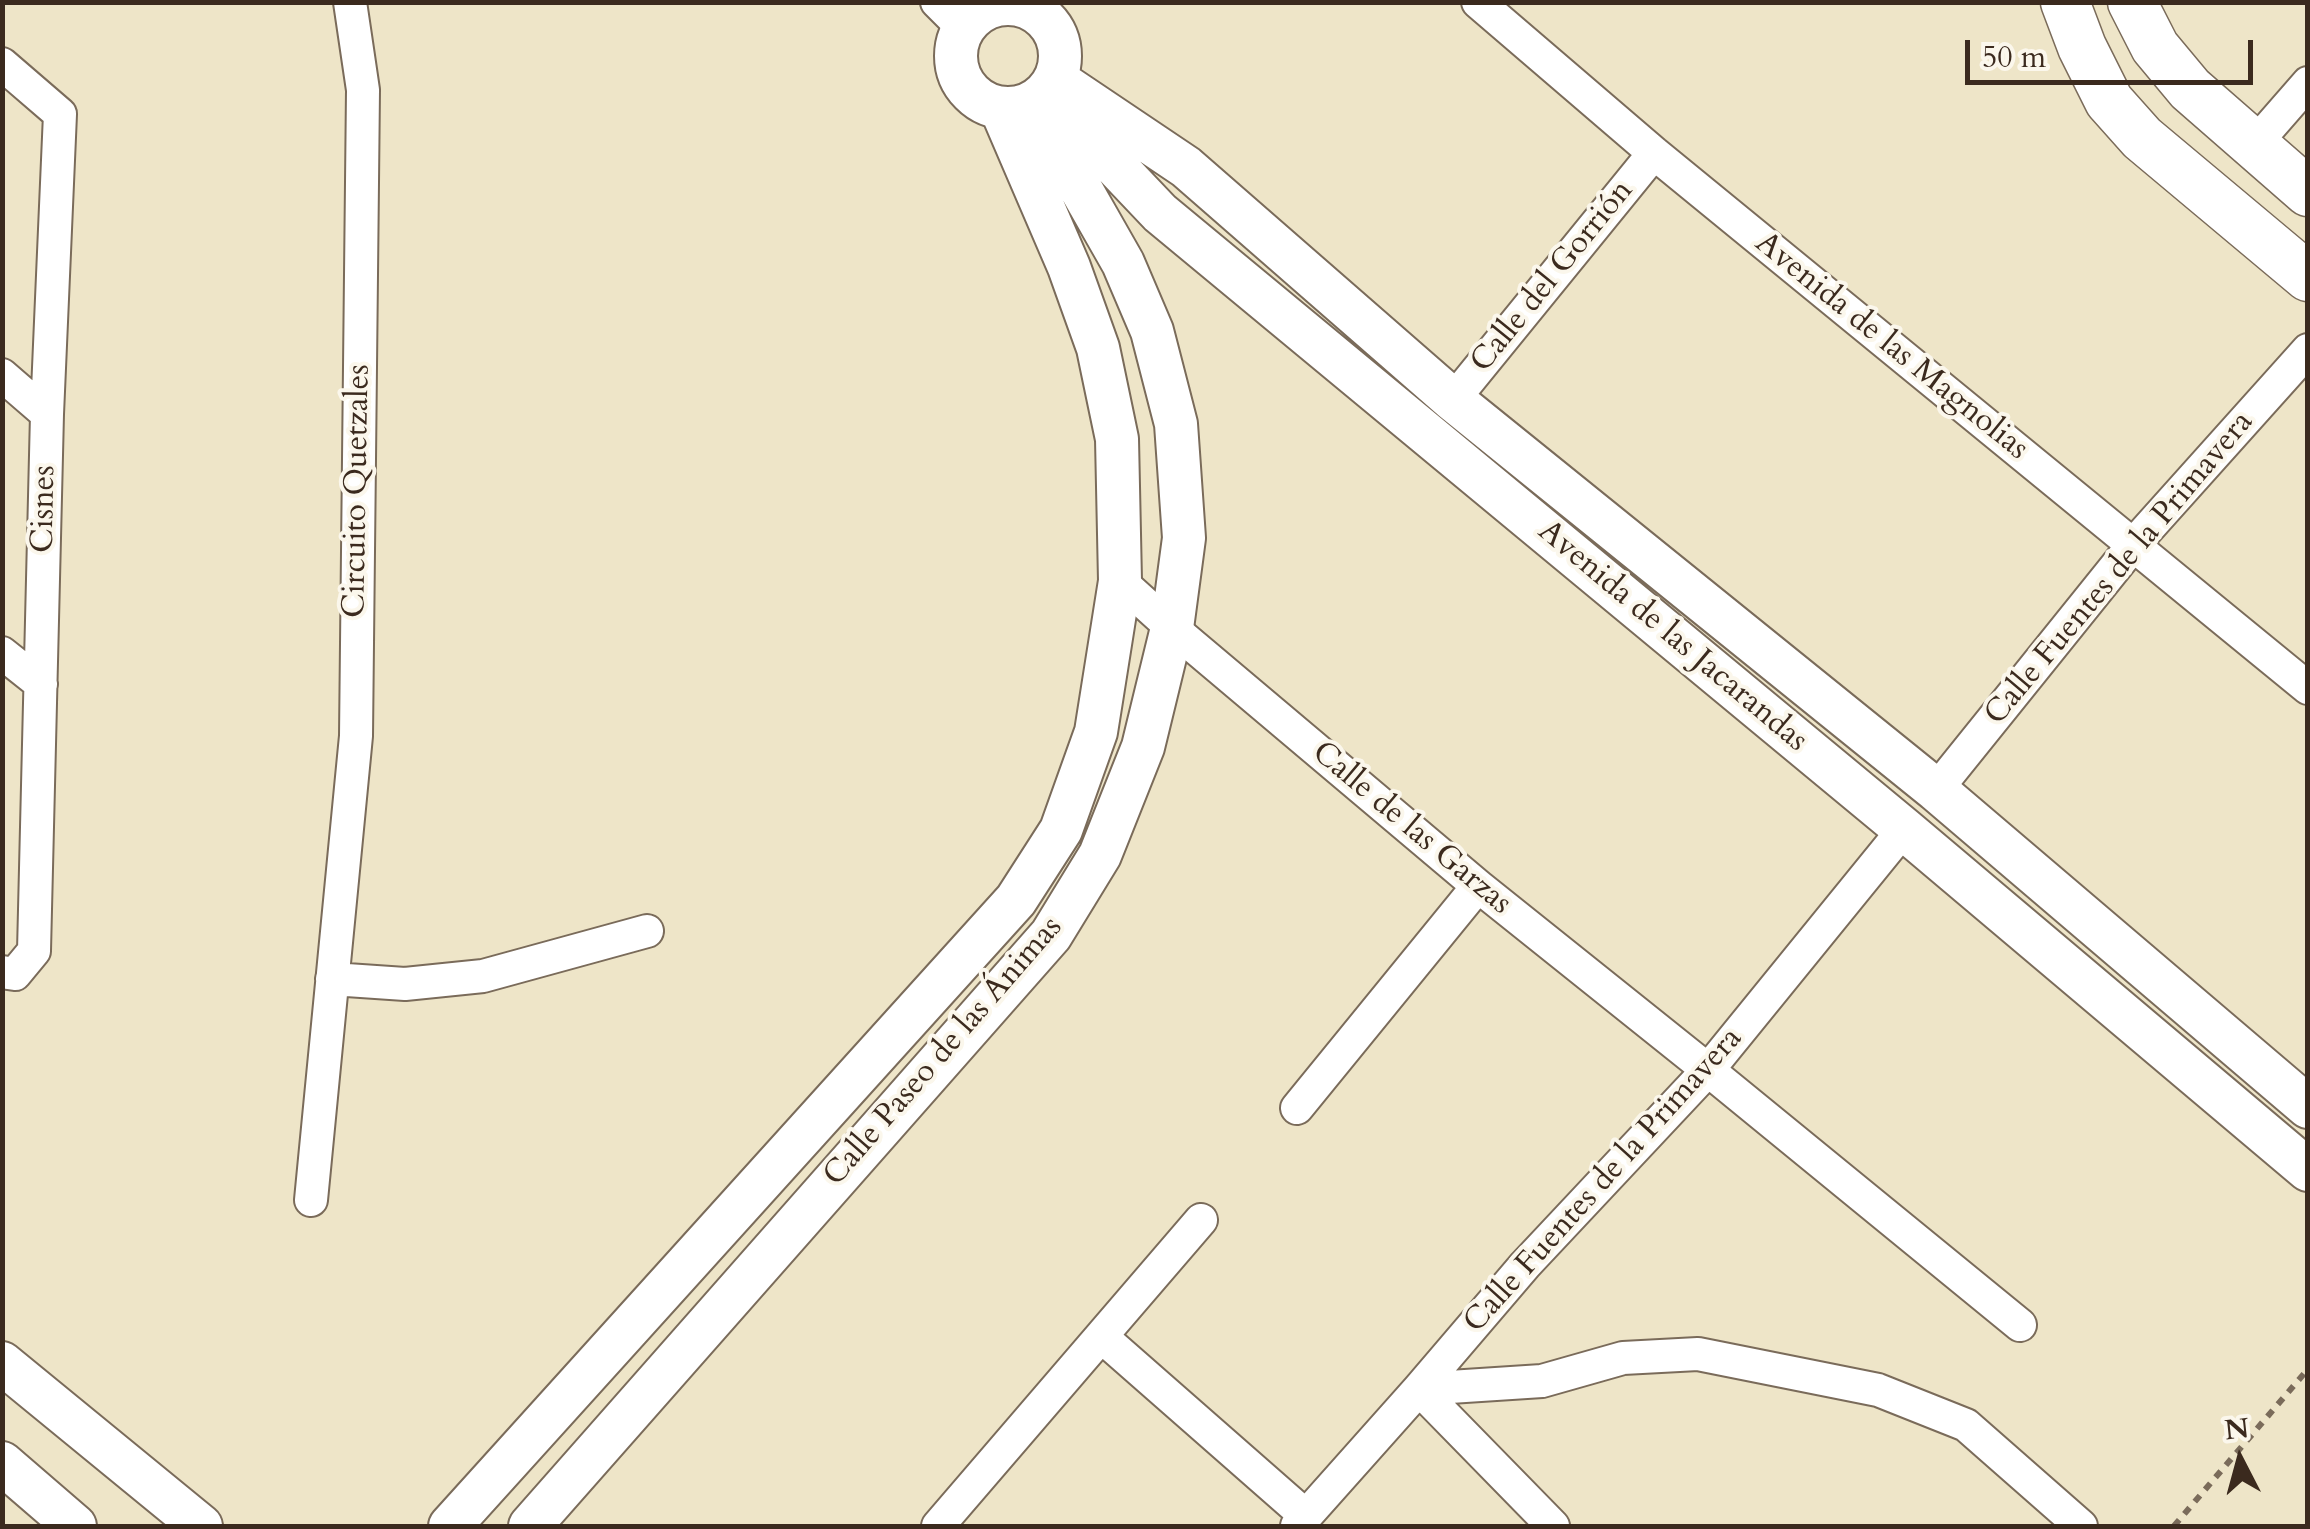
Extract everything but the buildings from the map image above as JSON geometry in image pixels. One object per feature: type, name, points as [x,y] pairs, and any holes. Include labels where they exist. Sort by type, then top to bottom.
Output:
[{"type":"main road","points":[[2065,2],[2109,101],[2142,138],[2308,277]]},
{"type":"main road","points":[[2132,2],[2154,46],[2190,89],[2308,192]]},
{"type":"street","name":"Circuito Quetzales","points":[[311,1200],[356,736],[363,90],[350,2]]},
{"type":"street","name":"Avenida de las Magnolias","points":[[1478,2],[1654,154],[2308,688]]},
{"type":"street","points":[[1011,4],[1044,10],[1060,48],[1060,64],[1034,96],[986,104],[972,94],[960,80],[956,62],[957,44],[972,10],[1011,4]]},
{"type":"street","name":"Cisnes","points":[[2,64],[60,114],[47,414],[34,952],[9,973]]},
{"type":"street","points":[[2253,146],[2308,83]]},
{"type":"street","name":"Avenida de las Jacarandas","points":[[1034,96],[1160,213],[1904,829],[2308,1170]]},
{"type":"street","name":"Avenida de las Jacarandas","points":[[1034,96],[1186,167],[1452,400],[1936,790],[2308,1108]]},
{"type":"street","name":"Calle Paseo de las Ánimas","points":[[530,1526],[1051,935],[1100,855],[1143,748],[1172,628],[1184,538],[1176,424],[1152,330],[1134,287],[1034,96]]},
{"type":"street","name":"Calle Paseo de las Ánimas","points":[[450,1526],[1016,900],[1061,830],[1096,732],[1120,581],[1118,439],[1098,348],[1069,267],[1034,96]]},
{"type":"street","name":"Calle del Gorrión","points":[[1452,400],[1654,154]]},
{"type":"street","points":[[1134,287],[1131,272],[1138,255],[1174,243],[1204,249]]},
{"type":"street","name":"Calle Fuentes de la Primavera","points":[[1936,790],[2134,544],[2308,350]]},
{"type":"street","points":[[2,375],[47,414]]},
{"type":"street","name":"Calle de las Garzas","points":[[1120,581],[1478,886],[2020,1325]]},
{"type":"street","points":[[2,653],[40,684]]},
{"type":"street","name":"Calle Fuentes de la Primavera","points":[[1301,1521],[1525,1266],[1708,1070],[1904,829]]},
{"type":"street","points":[[1297,1108],[1478,886]]},
{"type":"street","points":[[332,979],[405,984],[482,976],[646,931]]},
{"type":"street","points":[[938,1526],[1201,1220]]},
{"type":"street","points":[[1102,1337],[1301,1521]]},
{"type":"street","points":[[1419,1390],[1542,1381],[1624,1358],[1698,1354],[1878,1390],[1966,1425],[2081,1526]]},
{"type":"street","points":[[2,1363],[201,1526]]},
{"type":"street","points":[[1419,1390],[1553,1526]]},
{"type":"street","points":[[2,1463],[74,1526]]},
{"type":"path","points":[[2174,1526],[2308,1368]]}]
